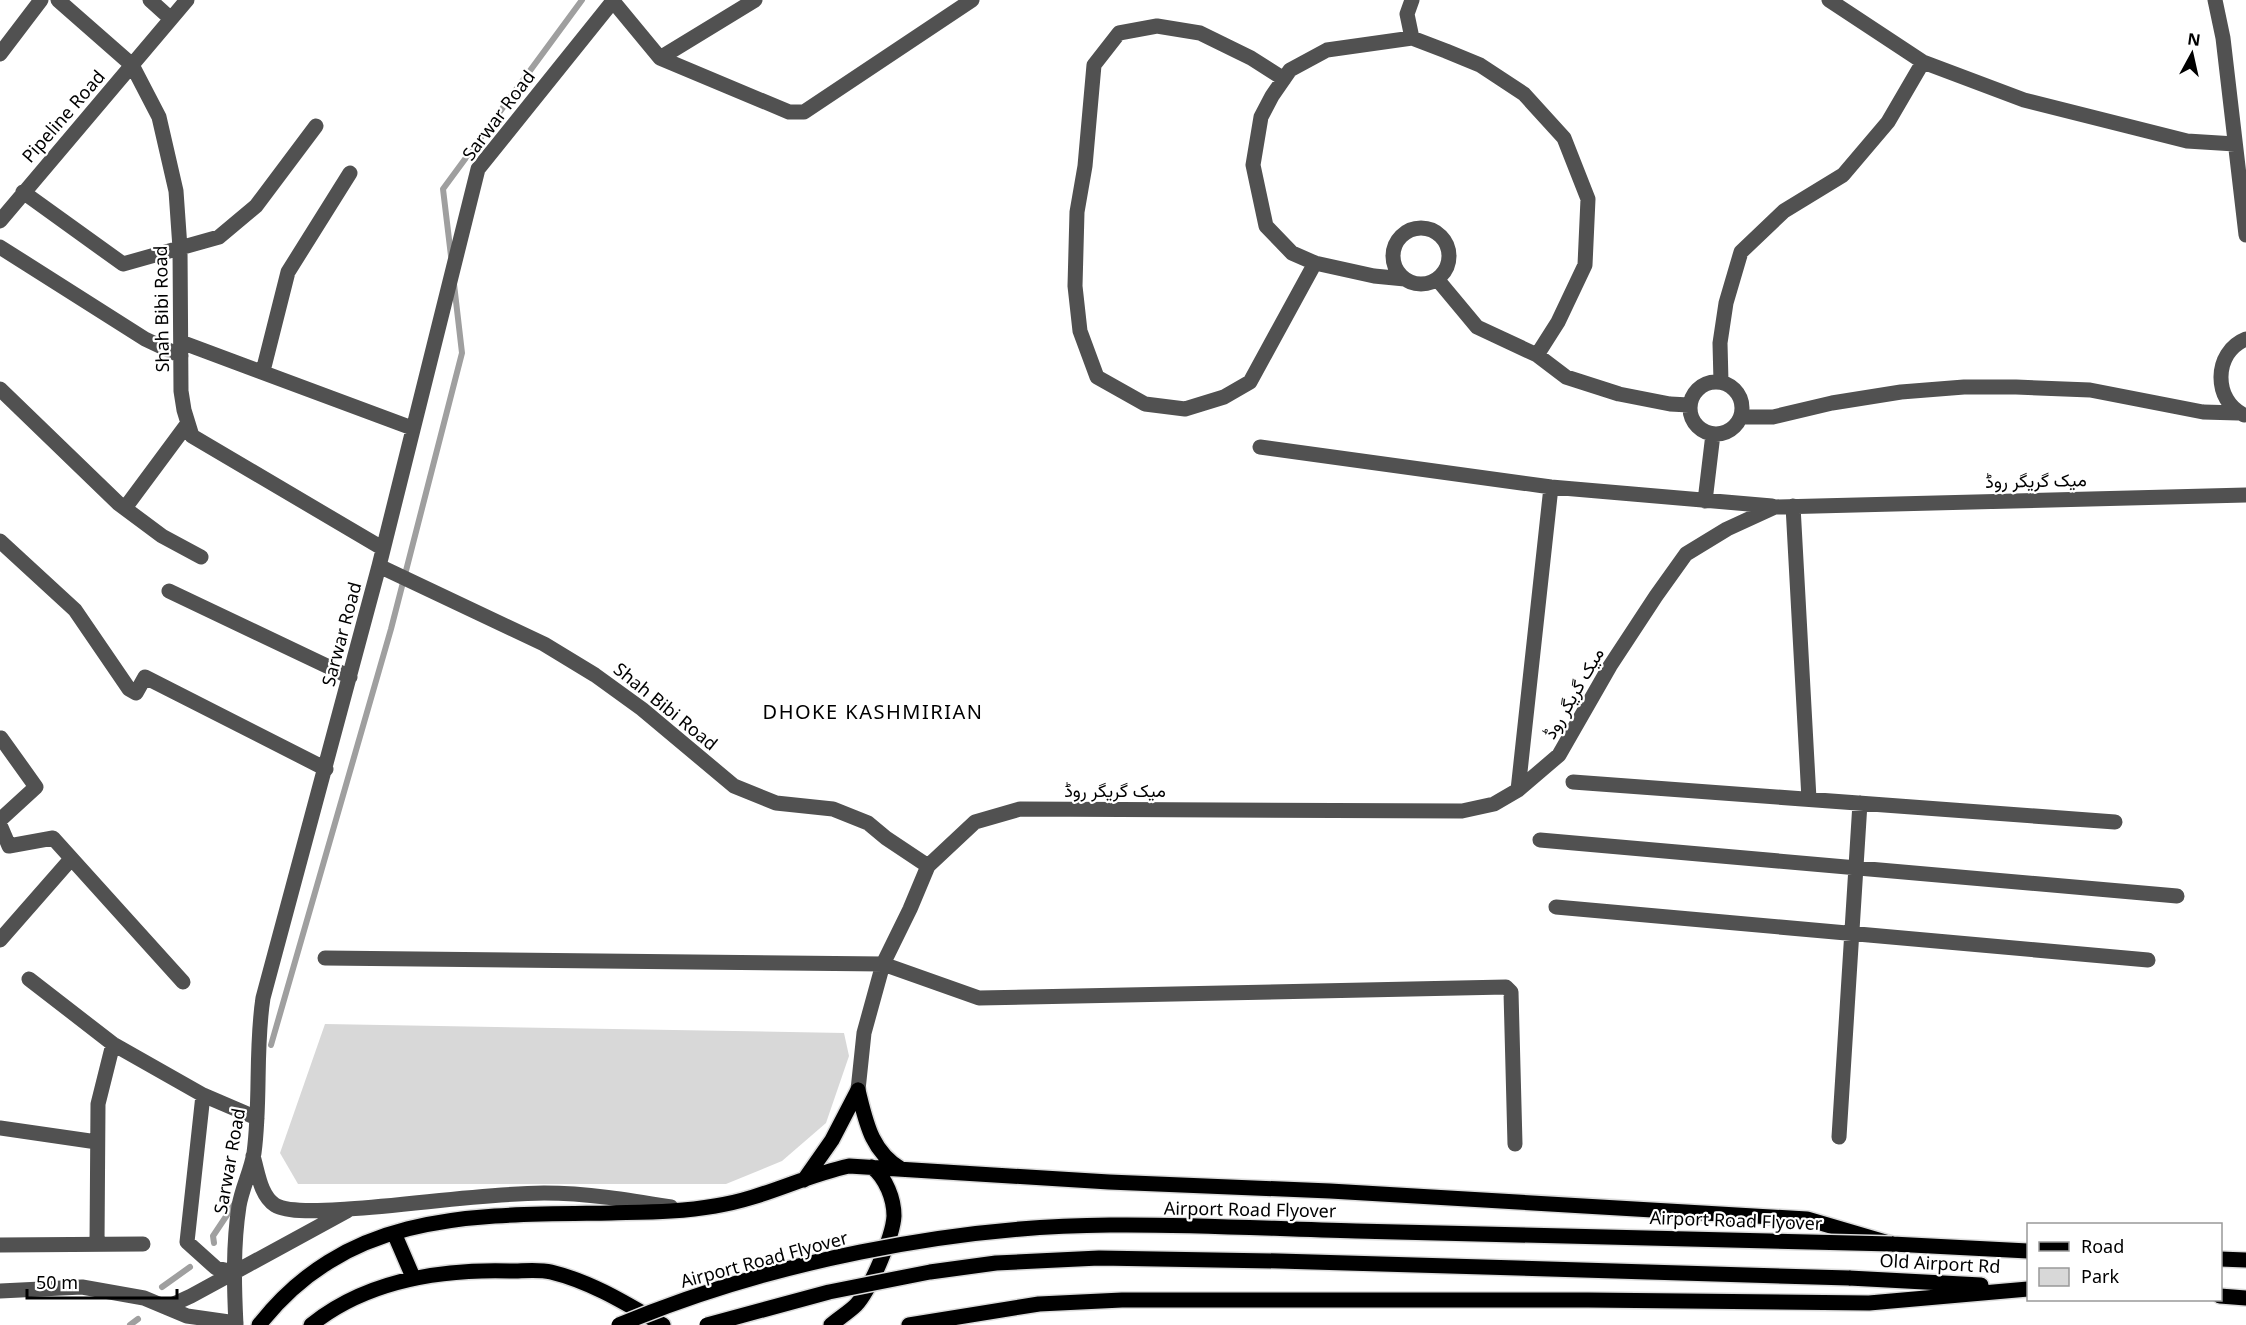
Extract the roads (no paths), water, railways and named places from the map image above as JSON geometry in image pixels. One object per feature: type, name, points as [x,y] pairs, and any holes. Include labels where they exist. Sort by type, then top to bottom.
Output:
[{"type":"main road","name":"میک گریگر روڈ","points":[[858,1090],[871,1134],[881,1154],[903,1170]]},
{"type":"main road","name":"میک گریگر روڈ","points":[[804,1180],[832,1140],[858,1090]]},
{"type":"main road","points":[[259,1325],[299,1283],[318,1267],[345,1251],[394,1233],[458,1219],[499,1215],[646,1212],[715,1206],[758,1197],[829,1170],[849,1166],[1807,1219],[1892,1244]]},
{"type":"main road","points":[[831,1325],[857,1304],[875,1273],[890,1236],[894,1216],[890,1194],[880,1173],[872,1167]]},
{"type":"main road","name":"Airport Road Flyover","points":[[620,1325],[690,1299],[765,1276],[869,1251],[996,1231],[1110,1225],[1892,1244]]},
{"type":"main road","points":[[394,1233],[413,1277]]},
{"type":"main road","name":"Old Airport Rd","points":[[1892,1244],[2027,1251]]},
{"type":"main road","name":"Old Airport Rd","points":[[707,1325],[829,1292],[930,1272],[996,1263],[1099,1258],[1849,1278],[2027,1288]]},
{"type":"main road","points":[[2222,1259],[2246,1260]]},
{"type":"main road","points":[[310,1325],[352,1300],[413,1277],[485,1270],[549,1272],[598,1288],[663,1325]]},
{"type":"main road","points":[[909,1325],[1039,1304],[1122,1300],[1588,1300],[1869,1303],[2027,1288]]},
{"type":"main road","points":[[2222,1296],[2246,1298]]},
{"type":"street","points":[[0,54],[41,0]]},
{"type":"street","name":"Shah Bibi Road","points":[[58,0],[132,65],[159,117],[176,191],[180,248],[182,391],[192,436],[382,548]]},
{"type":"street","points":[[150,0],[171,19]]},
{"type":"street","name":"Pipeline Road","points":[[0,221],[187,0]]},
{"type":"street","points":[[660,58],[755,0]]},
{"type":"street","points":[[613,1],[660,58],[789,112],[804,112],[972,0]]},
{"type":"street","points":[[1412,0],[1407,14],[1412,38]]},
{"type":"street","points":[[1829,0],[1923,62],[2024,100],[2187,141],[2235,144]]},
{"type":"street","points":[[2214,0],[2223,38],[2246,235]]},
{"type":"street","name":"Sarwar Road","points":[[236,1324],[234,1272],[239,1208],[253,1156],[260,1073],[258,1044],[263,998],[379,566],[478,169],[613,1]]},
{"type":"street","points":[[1284,79],[1251,58],[1200,33],[1157,26],[1119,33],[1094,65],[1085,166],[1077,212],[1075,286],[1080,331],[1097,377],[1145,405],[1185,409],[1224,397],[1250,382],[1314,263]]},
{"type":"street","points":[[1405,279],[1394,264],[1395,246],[1399,238],[1416,228],[1434,231],[1447,246],[1448,264],[1437,279],[1421,284],[1405,279],[1374,276],[1314,263],[1292,253],[1266,226],[1254,165],[1261,117],[1290,70],[1326,50],[1412,38],[1480,65],[1524,94],[1564,138],[1588,199],[1585,265],[1558,322],[1537,355]]},
{"type":"street","points":[[1721,382],[1720,343],[1726,303],[1741,252],[1784,211],[1843,175],[1888,122],[1923,62]]},
{"type":"street","points":[[23,192],[123,264],[219,237],[256,206],[316,126]]},
{"type":"street","points":[[263,371],[288,272],[350,173]]},
{"type":"street","points":[[0,247],[145,339],[263,371],[412,428]]},
{"type":"street","points":[[1437,279],[1477,327],[1537,355],[1566,376],[1619,394],[1670,404],[1689,405]]},
{"type":"street","points":[[2242,415],[2228,403],[2222,390],[2220,376],[2223,362],[2231,350],[2246,339]]},
{"type":"street","points":[[1712,382],[1721,382],[1736,391],[1742,408],[1736,425],[1721,434],[1713,434],[1705,432],[1693,421],[1689,405],[1696,390],[1712,382]]},
{"type":"street","points":[[1740,417],[1773,417],[1832,403],[1901,392],[1974,387],[2090,390],[2203,412],[2242,415]]},
{"type":"street","points":[[0,389],[125,508],[162,536],[201,557]]},
{"type":"street","points":[[125,508],[188,423]]},
{"type":"street","points":[[1705,501],[1713,434]]},
{"type":"street","points":[[1260,447],[1551,487],[1775,507]]},
{"type":"street","points":[[1518,790],[1551,487]]},
{"type":"street","name":"میک گریگر روڈ","points":[[858,1090],[864,1033],[883,964],[928,866],[975,822],[1020,809],[1462,811],[1494,804],[1518,790],[1559,755],[1610,666],[1686,554],[1727,529],[1775,507],[2246,495]]},
{"type":"street","points":[[1793,506],[1809,800]]},
{"type":"street","points":[[0,540],[75,610],[129,689],[136,693],[145,677],[326,770]]},
{"type":"street","name":"Shah Bibi Road","points":[[379,566],[544,644],[596,675],[642,709],[734,786],[776,803],[833,809],[868,823],[928,866]]},
{"type":"street","points":[[169,591],[350,677]]},
{"type":"street","points":[[1,738],[36,787],[0,822],[9,846],[53,838],[183,982]]},
{"type":"street","points":[[1573,782],[2115,822]]},
{"type":"street","points":[[1839,1137],[1860,803]]},
{"type":"street","points":[[1540,840],[2177,896]]},
{"type":"street","points":[[0,940],[71,859]]},
{"type":"street","points":[[1556,907],[2148,960]]},
{"type":"street","points":[[325,958],[883,964],[979,998],[1506,987],[1511,992],[1515,1144]]},
{"type":"street","points":[[29,979],[112,1044],[203,1095],[257,1118]]},
{"type":"street","points":[[97,1244],[98,1104],[112,1044]]},
{"type":"street","points":[[203,1095],[187,1242],[216,1268],[234,1272]]},
{"type":"street","points":[[0,1128],[97,1142]]},
{"type":"street","points":[[253,1156],[261,1187],[268,1199],[276,1206],[290,1209],[351,1209],[543,1193],[586,1195],[684,1209]]},
{"type":"street","points":[[167,1307],[192,1296],[351,1209]]},
{"type":"street","points":[[0,1245],[143,1244]]},
{"type":"street","points":[[0,1291],[82,1287],[144,1298],[186,1316],[236,1324]]},
{"type":"waterway","points":[[451,256],[443,189],[582,0]]},
{"type":"waterway","points":[[271,1045],[391,629],[462,353],[454,284]]},
{"type":"waterway","points":[[214,1243],[213,1236],[235,1203]]},
{"type":"waterway","points":[[162,1287],[190,1267]]},
{"type":"waterway","points":[[130,1325],[138,1319]]},
{"type":"district","name":"DHOKE KASHMIRIAN","points":[[873,711]]}]
